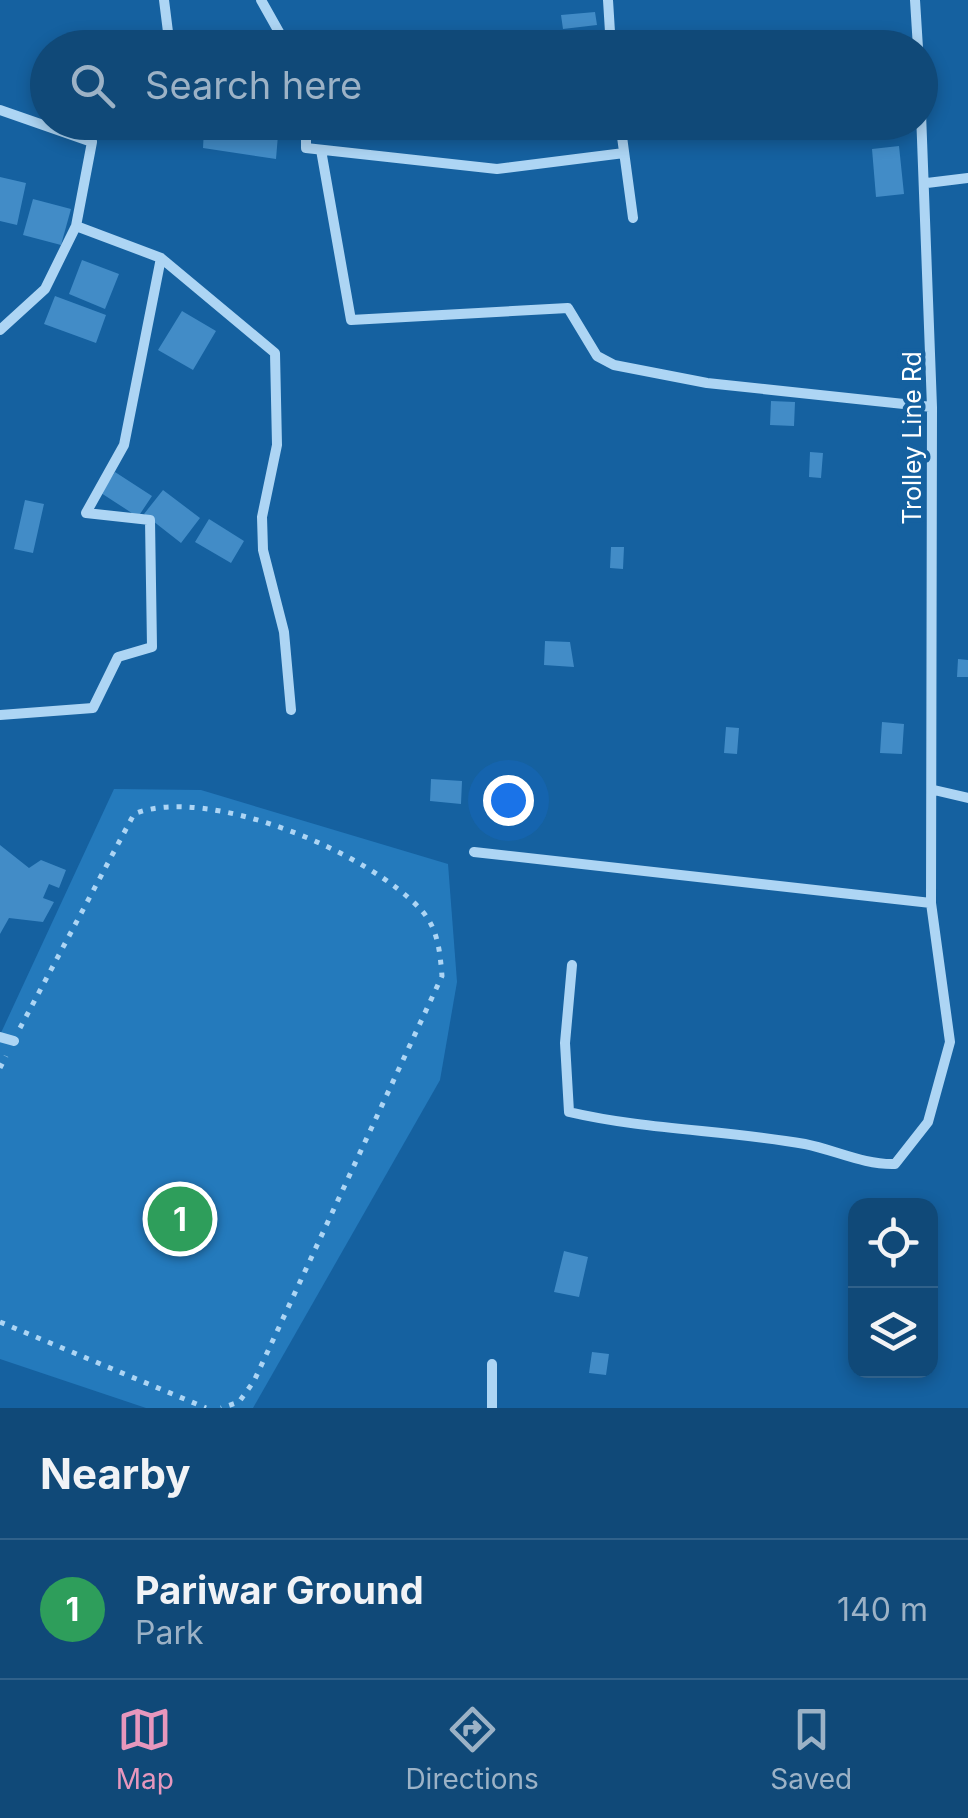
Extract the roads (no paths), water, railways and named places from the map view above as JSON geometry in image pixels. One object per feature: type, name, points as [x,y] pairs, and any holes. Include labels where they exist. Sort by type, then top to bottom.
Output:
[{"type":"street","points":[[164,0],[168,30]]},
{"type":"street","points":[[261,0],[278,30]]},
{"type":"street","points":[[608,0],[610,30]]},
{"type":"street","points":[[915,0],[917,30]]},
{"type":"street","points":[[0,110],[30,120]]},
{"type":"street","points":[[0,330],[45,288],[76,226],[92,142],[86,140]]},
{"type":"street","points":[[306,140],[306,148],[497,169],[624,154]]},
{"type":"street","points":[[622,140],[633,218]]},
{"type":"street","name":"Trolley Line Rd","points":[[572,966],[565,1044],[568,1112],[614,1122],[710,1130],[808,1145],[895,1164],[928,1122],[950,1042],[931,903],[932,407],[924,140]]},
{"type":"street","points":[[321,150],[351,320],[568,308],[598,356],[614,366],[707,383],[932,407]]},
{"type":"street","points":[[927,183],[968,178]]},
{"type":"street","points":[[76,226],[161,258],[275,353],[276,445],[262,516],[262,550],[284,632],[291,710]]},
{"type":"street","points":[[0,714],[93,708],[118,657],[152,647],[150,520],[86,513],[124,445],[161,258]]},
{"type":"street","points":[[934,790],[968,798]]},
{"type":"street","points":[[474,852],[931,903]]},
{"type":"street","points":[[0,1037],[14,1041]]},
{"type":"street","points":[[492,1364],[492,1408]]},
{"type":"place","name":"Pariwar Ground","points":[[180,1219]]}]
